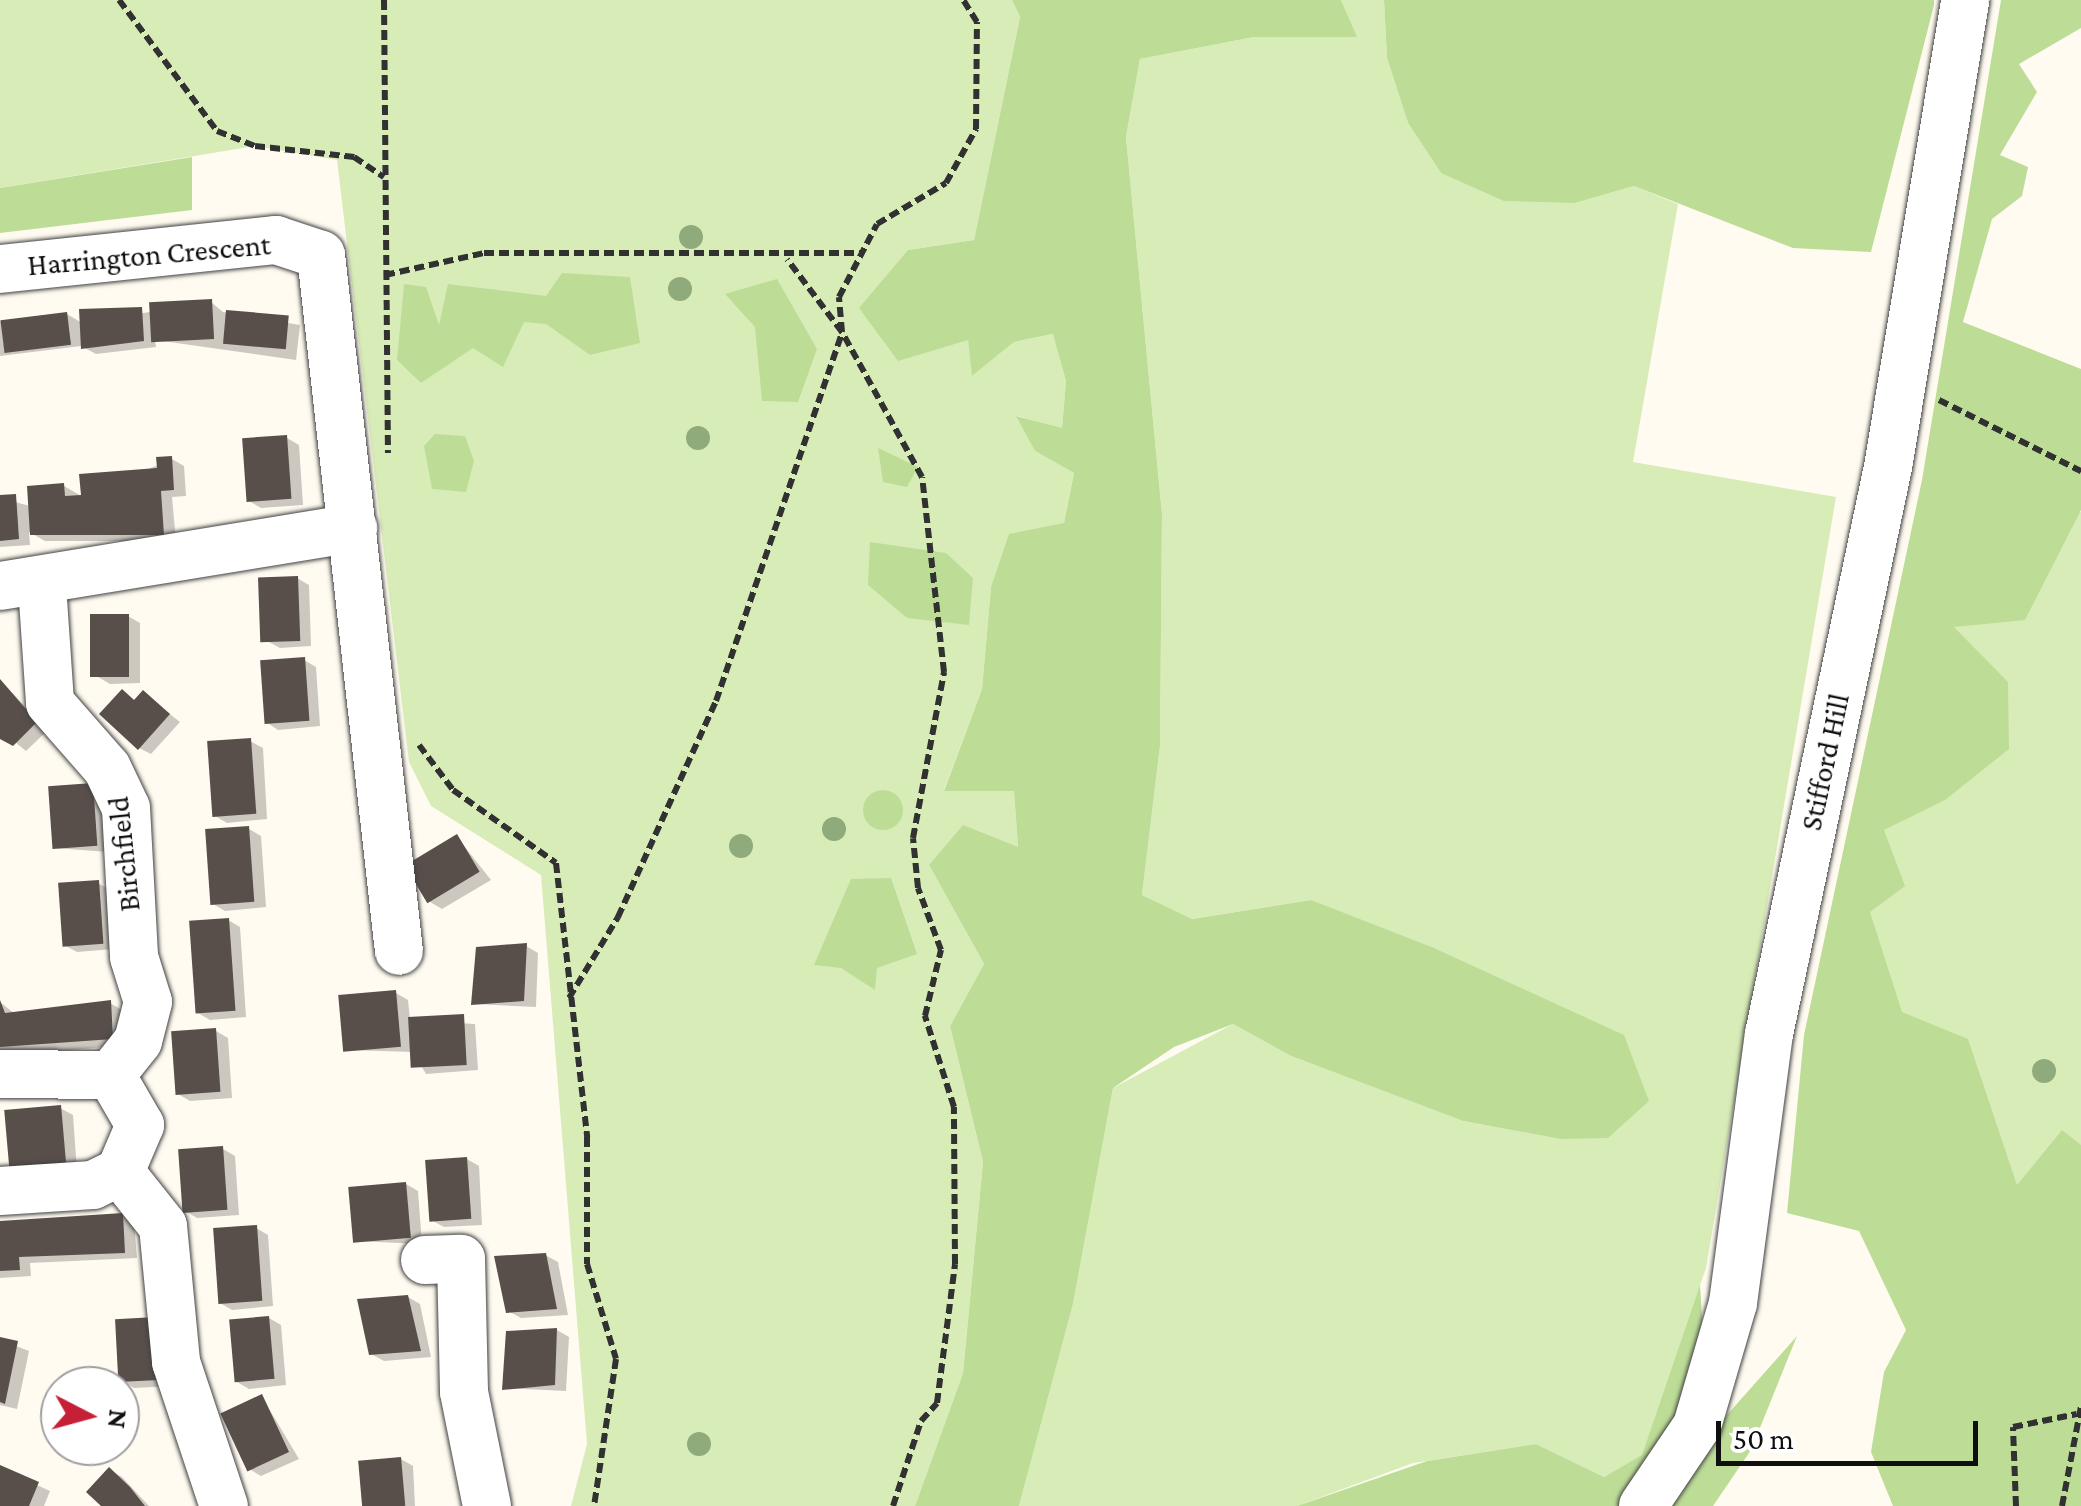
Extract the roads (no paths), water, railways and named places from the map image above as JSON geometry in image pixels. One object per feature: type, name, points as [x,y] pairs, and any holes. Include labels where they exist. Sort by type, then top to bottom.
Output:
[{"type":"street","name":"Stifford Hill","points":[[1643,1506],[1697,1426],[1720,1362],[1780,974],[1904,379],[1965,0]]},
{"type":"street","name":"Harrington Crescent","points":[[0,269],[276,240],[321,254],[353,528],[394,739],[399,950]]},
{"type":"street","points":[[21,586],[353,528]]},
{"type":"street","name":"Birchfield","points":[[21,586],[50,703],[107,768],[126,808],[134,957],[148,1002],[138,1041],[111,1075]]},
{"type":"street","points":[[0,1074],[111,1075],[140,1125],[120,1172],[93,1185],[0,1191]]},
{"type":"street","points":[[120,1172],[163,1226],[176,1362],[224,1506]]},
{"type":"street","points":[[426,1260],[461,1260],[464,1392],[487,1506]]}]
